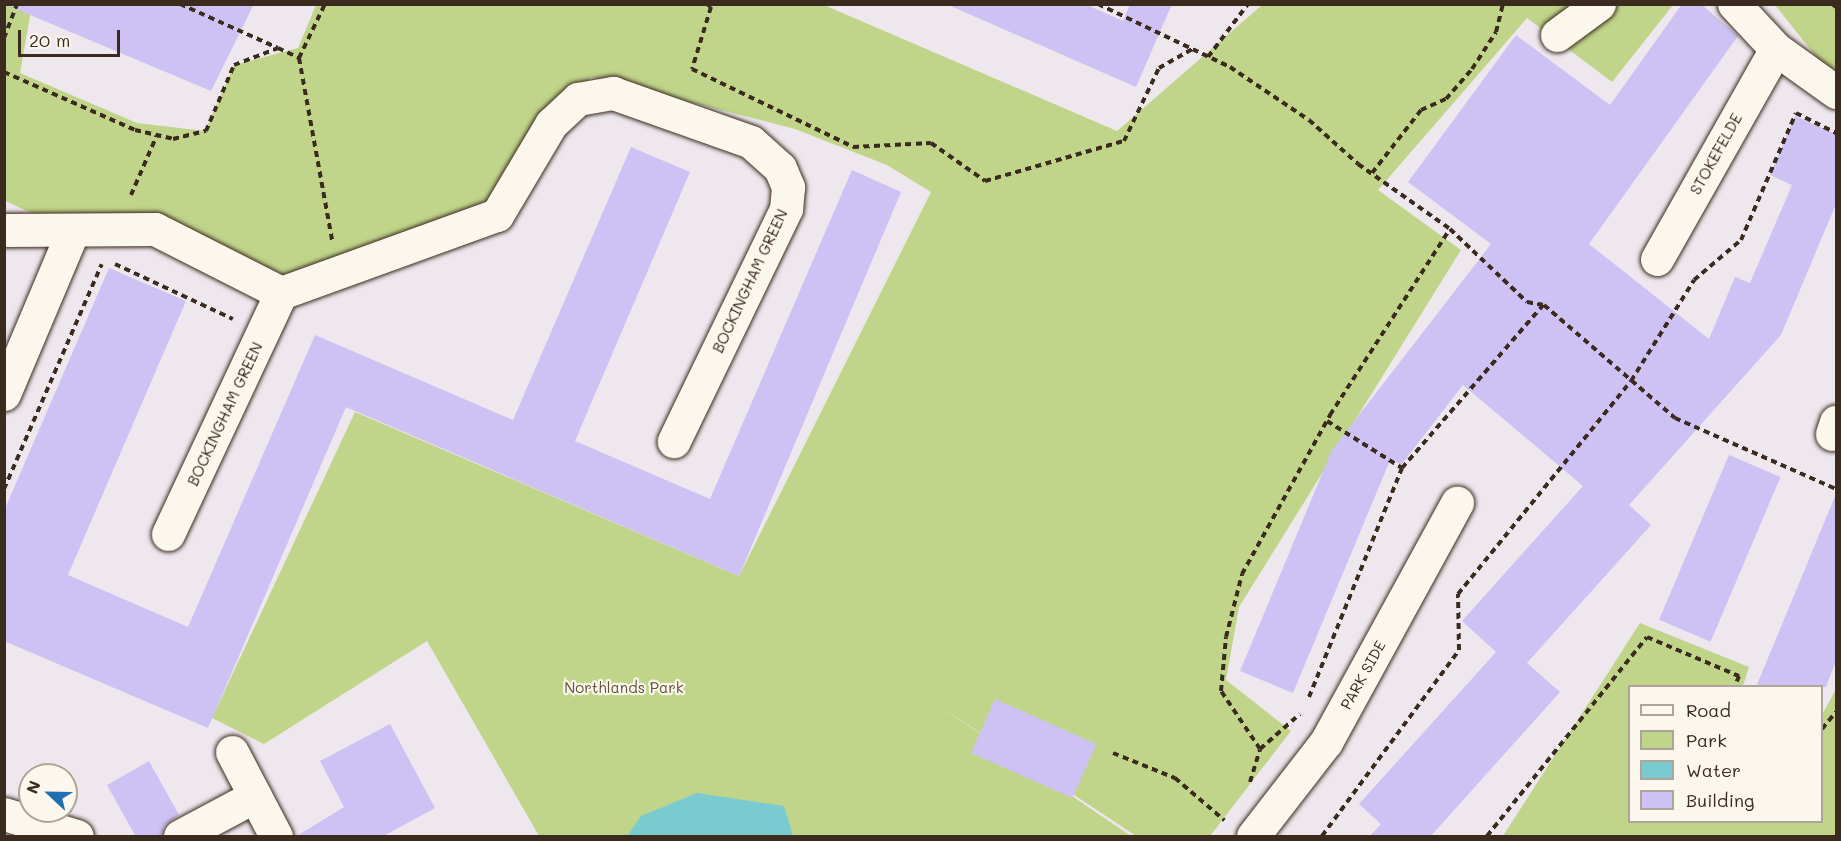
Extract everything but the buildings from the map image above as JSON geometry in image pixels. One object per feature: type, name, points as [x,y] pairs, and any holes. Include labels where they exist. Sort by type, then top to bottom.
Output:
[{"type":"street","points":[[1557,35],[1599,4]]},
{"type":"street","points":[[1734,4],[1776,49],[1836,92]]},
{"type":"street","name":"STOKEFELDE","points":[[1657,259],[1776,49]]},
{"type":"street","name":"BOCKINGHAM GREEN","points":[[168,534],[281,293],[497,215],[551,124],[578,99],[592,94],[613,93],[751,142],[780,168],[788,188],[786,209],[674,441]]},
{"type":"street","points":[[4,230],[155,229],[281,293]]},
{"type":"street","points":[[4,394],[73,231]]},
{"type":"street","name":"PARK SIDE","points":[[1243,825],[1326,742],[1457,503]]},
{"type":"street","points":[[232,752],[276,837]]},
{"type":"street","points":[[180,837],[255,796]]},
{"type":"street","points":[[4,814],[77,837]]},
{"type":"path","points":[[4,38],[17,4]]},
{"type":"path","points":[[180,4],[298,58]]},
{"type":"path","points":[[325,4],[298,58],[338,273]]},
{"type":"path","points":[[707,4],[711,7],[692,69],[853,147],[931,143],[985,181],[1124,141],[1159,68],[1194,48]]},
{"type":"path","points":[[1098,4],[1194,48],[1309,120],[1372,173],[1450,229],[1527,302],[1544,304],[1675,418],[1836,489]]},
{"type":"path","points":[[1110,10],[1113,4]]},
{"type":"path","points":[[1208,57],[1248,4]]},
{"type":"path","points":[[1372,173],[1420,110],[1446,99],[1472,69],[1496,32],[1503,4]]},
{"type":"path","points":[[1832,4],[1836,8]]},
{"type":"path","points":[[4,72],[33,89],[173,139],[206,131],[234,66],[278,48]]},
{"type":"path","points":[[1322,837],[1460,650],[1458,594],[1631,381],[1694,280],[1741,240],[1796,113],[1836,133]]},
{"type":"path","points":[[115,230],[157,135]]},
{"type":"path","points":[[1260,749],[1221,691],[1226,637],[1242,574],[1327,421],[1450,229]]},
{"type":"path","points":[[4,489],[104,259],[263,333]]},
{"type":"path","points":[[1307,701],[1402,468],[1544,304]]},
{"type":"path","points":[[1327,421],[1402,468]]},
{"type":"path","points":[[1487,837],[1647,637],[1738,676],[1736,685]]},
{"type":"path","points":[[1244,795],[1260,749],[1303,712]]},
{"type":"path","points":[[1823,727],[1836,712]]},
{"type":"path","points":[[1113,753],[1175,778],[1228,823],[1243,825]]},
{"type":"green space","name":"Northlands Park","points":[[4,5],[32,5],[20,73],[137,123],[205,131],[234,65],[298,48],[316,5],[824,5],[1117,131],[1262,5],[1673,5],[1612,82],[1527,18],[1378,190],[1461,250],[1239,607],[1226,680],[1291,731],[1210,836],[1136,836],[929,699],[1131,836],[539,836],[427,641],[264,744],[212,718],[355,412],[739,576],[931,192],[887,165],[795,129],[591,77],[544,118],[497,215],[281,293],[147,224],[60,226],[5,201]]},
{"type":"green space","points":[[1775,5],[1836,5],[1836,76],[1826,69]]},
{"type":"green space","points":[[1640,623],[1749,667],[1743,685],[1628,685],[1628,823],[1823,823],[1823,713],[1836,689],[1836,836],[1503,836]]},
{"type":"water","points":[[697,793],[784,806],[793,836],[627,836],[641,816]]}]
